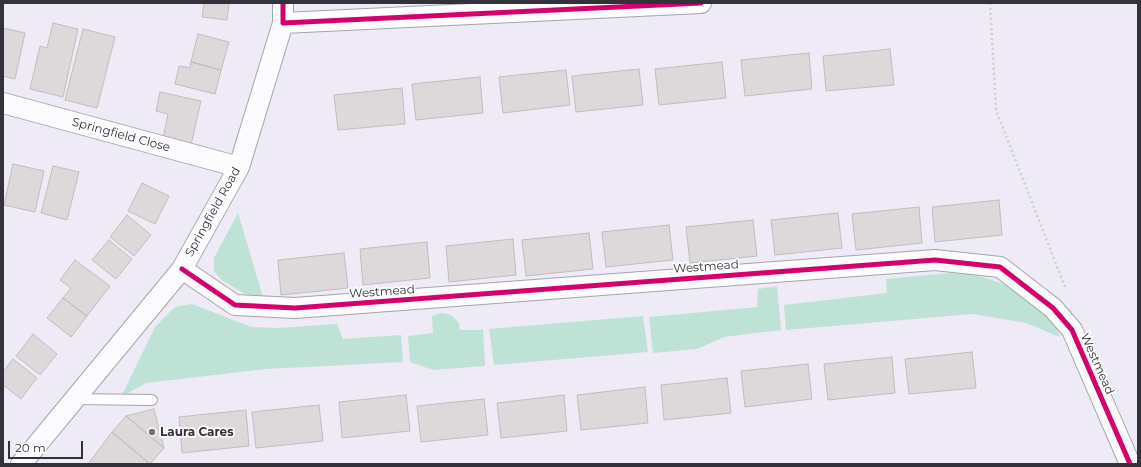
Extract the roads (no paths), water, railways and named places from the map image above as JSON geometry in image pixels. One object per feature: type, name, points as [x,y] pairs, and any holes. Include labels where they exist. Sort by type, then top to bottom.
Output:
[{"type":"street","name":"Springfield Road","points":[[21,464],[182,269],[239,167],[283,23],[284,3]]},
{"type":"street","points":[[283,23],[701,3]]},
{"type":"street","name":"Springfield Close","points":[[3,103],[239,167]]},
{"type":"street","name":"Westmead","points":[[182,269],[235,305],[295,308],[935,260],[1000,267],[1053,308],[1072,330],[1130,464]]},
{"type":"lane","points":[[74,399],[152,400]]},
{"type":"place","name":"Laura Cares","points":[[152,432]]}]
